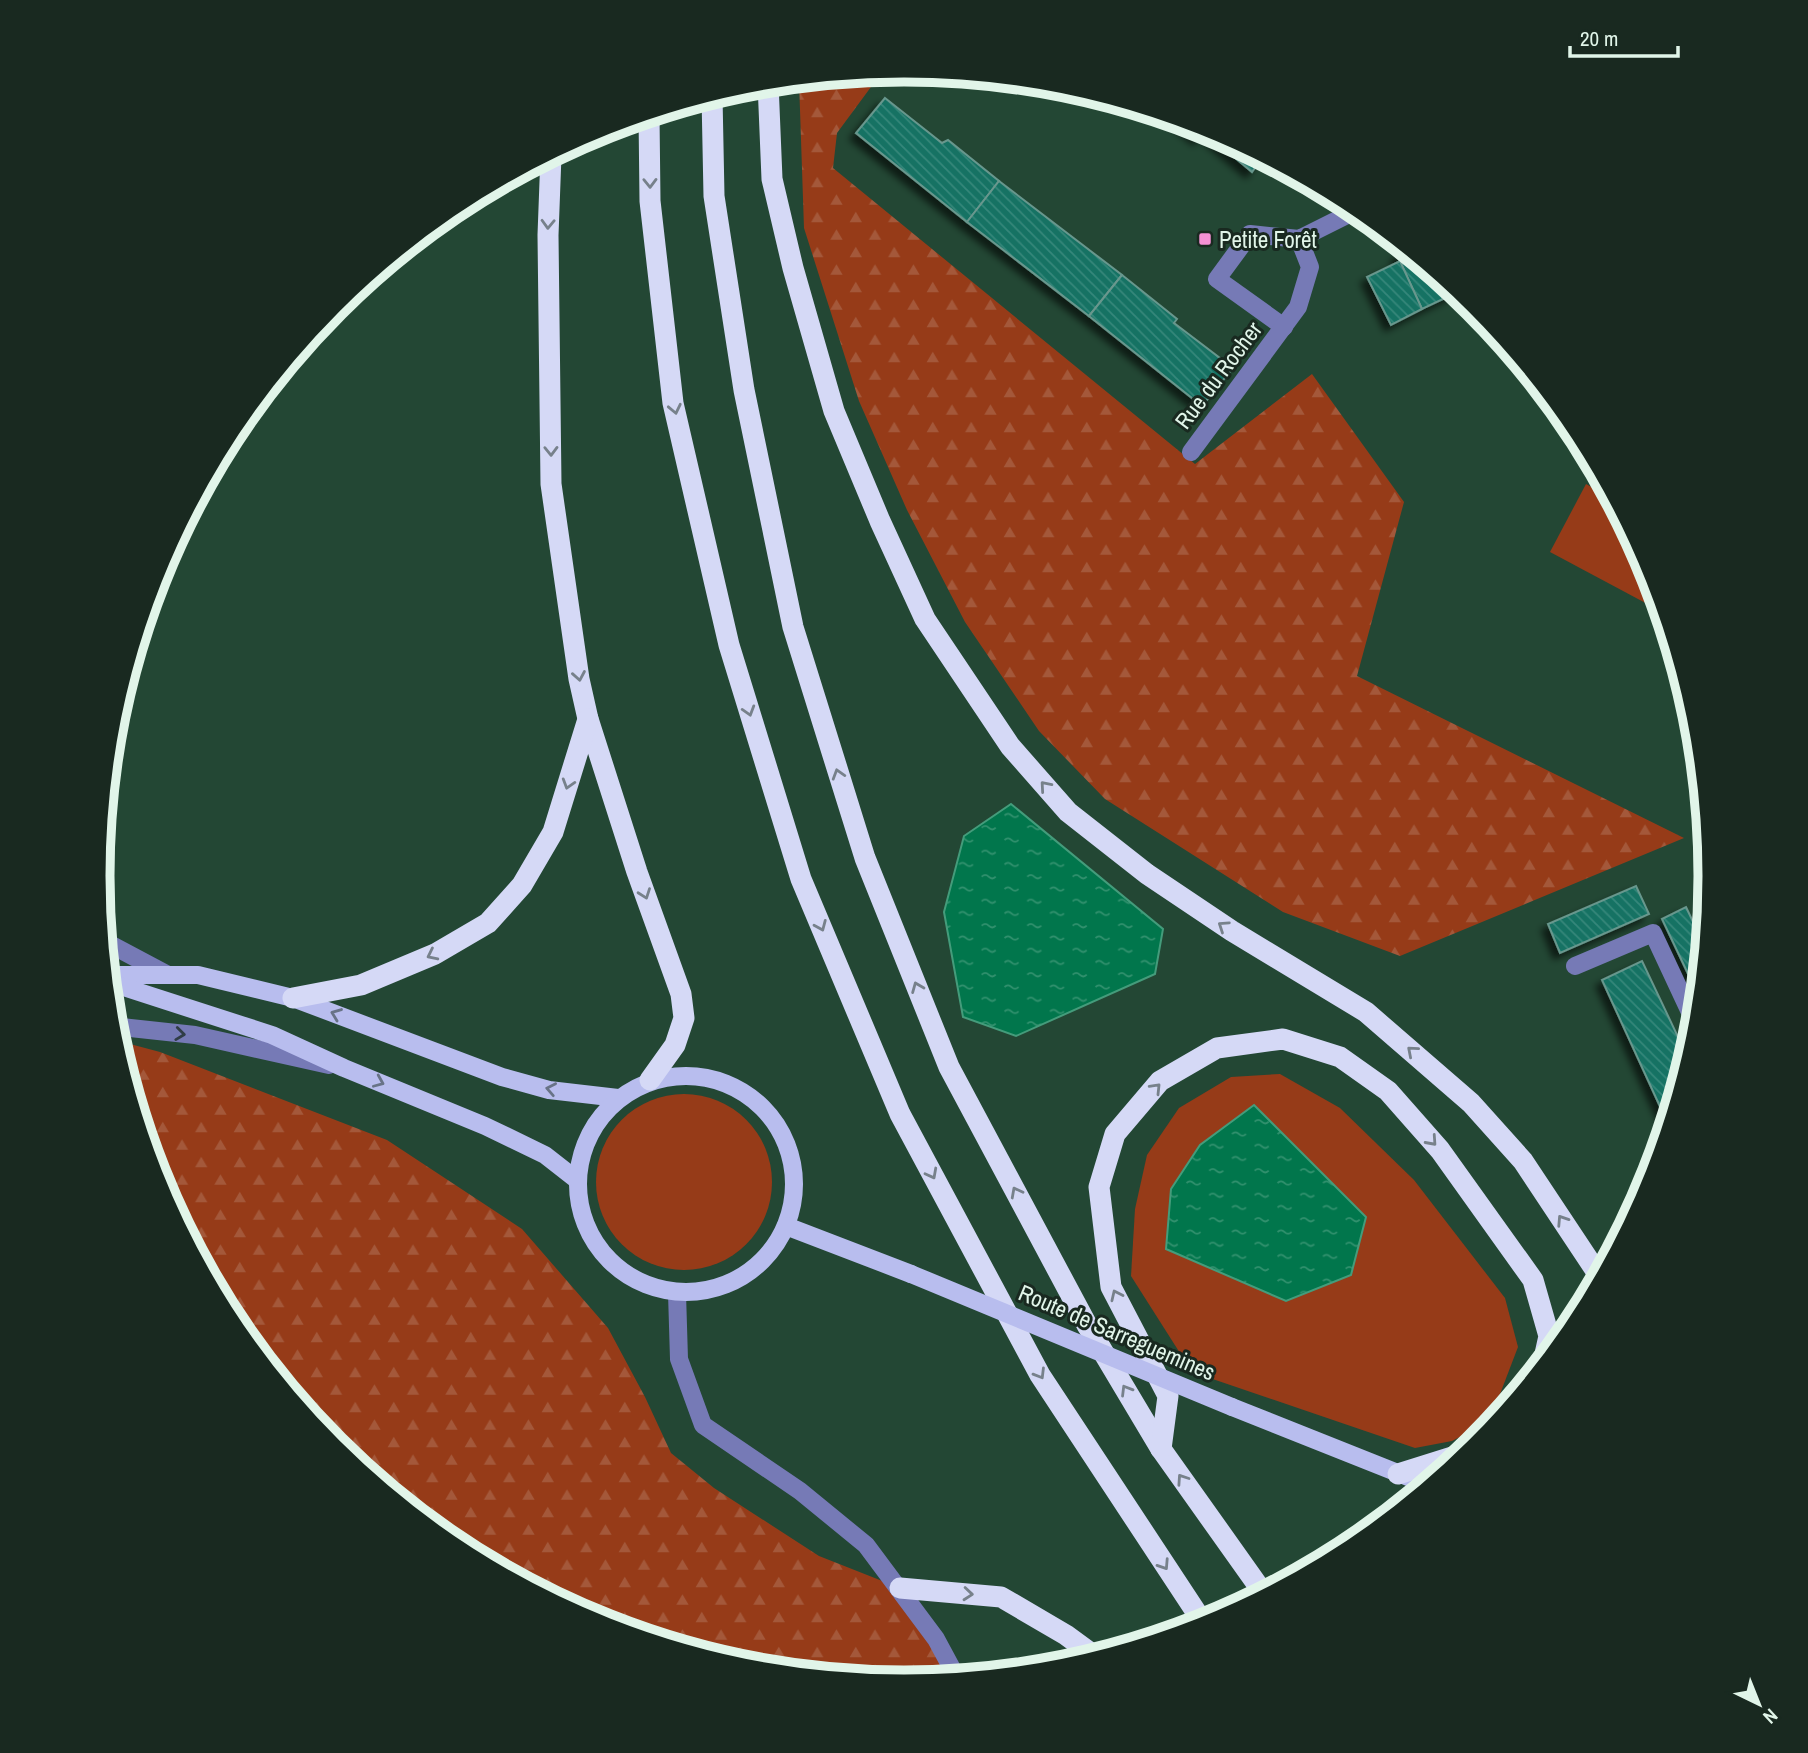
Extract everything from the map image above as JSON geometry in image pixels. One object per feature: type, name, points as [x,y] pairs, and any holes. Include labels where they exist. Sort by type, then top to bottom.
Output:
[{"type":"highway","points":[[768,95],[772,179],[793,268],[834,411],[925,619],[1010,746],[1068,812],[1137,866],[1232,931],[1366,1012],[1471,1103],[1523,1161],[1595,1269]]},
{"type":"highway","points":[[712,106],[714,196],[744,390],[793,627],[864,858],[949,1067],[1087,1325],[1161,1449],[1259,1587]]},
{"type":"highway","points":[[649,124],[650,201],[673,402],[729,645],[801,879],[900,1114],[1027,1351],[1054,1398],[1197,1614]]},
{"type":"highway","points":[[551,165],[548,235],[551,484],[579,679],[588,719],[637,872],[681,994],[684,1018],[675,1045],[650,1080]]},
{"type":"highway","points":[[293,998],[361,985],[435,954],[488,923],[522,885],[553,832],[588,719]]},
{"type":"highway","points":[[1161,1449],[1168,1396],[1111,1287],[1099,1187],[1115,1134],[1160,1081],[1217,1048],[1283,1038],[1340,1057],[1388,1091],[1440,1150],[1533,1279],[1548,1340]]},
{"type":"highway","points":[[1398,1474],[1443,1460]]},
{"type":"highway","points":[[900,1588],[1001,1597],[1085,1649]]},
{"type":"main road","points":[[116,975],[198,975],[293,998],[502,1077],[549,1090],[618,1098]]},
{"type":"main road","points":[[118,985],[272,1035],[521,1144],[545,1156],[577,1180]]},
{"type":"main road","points":[[686,1074],[721,1080],[753,1097],[777,1123],[792,1156],[795,1191],[786,1226],[768,1255],[742,1277],[711,1290],[677,1293],[645,1285],[616,1268],[594,1243],[580,1213],[577,1180],[580,1156],[589,1134],[601,1114],[618,1098],[650,1080],[686,1074]]},
{"type":"main road","name":"Route de Sarreguemines","points":[[786,1226],[911,1274],[1419,1482]]},
{"type":"street","points":[[1284,327],[1298,307],[1310,267],[1299,239],[1345,216]]},
{"type":"street","name":"Rue du Rocher","points":[[1191,452],[1284,327],[1217,279],[1250,234],[1299,239]]},
{"type":"street","points":[[1575,966],[1653,933],[1687,1006]]},
{"type":"street","points":[[113,946],[168,975]]},
{"type":"street","points":[[124,1027],[195,1035],[280,1056],[344,1068]]},
{"type":"street","points":[[677,1293],[679,1359],[703,1424],[800,1490],[866,1545],[936,1639],[952,1669]]},
{"type":"green space","points":[[874,83],[837,133],[833,168],[1195,464],[1312,374],[1404,502],[1357,676],[1684,838],[1400,956],[1283,912],[1105,799],[1039,731],[965,622],[907,510],[859,401],[804,228],[799,89]]},
{"type":"green space","points":[[1586,484],[1598,490],[1638,573],[1650,605],[1550,552]]},
{"type":"green space","points":[[128,1043],[160,1052],[387,1140],[522,1229],[608,1328],[671,1453],[714,1488],[819,1556],[900,1588],[950,1669],[904,1671],[800,1664],[698,1644],[649,1629],[553,1589],[463,1537],[420,1507],[380,1474],[307,1400],[274,1360],[216,1274],[170,1180],[152,1132]]},
{"type":"green space","points":[[1280,1074],[1340,1108],[1414,1180],[1505,1298],[1518,1347],[1500,1394],[1474,1430],[1452,1441],[1415,1448],[1192,1372],[1131,1276],[1135,1209],[1147,1155],[1179,1108],[1231,1077]]},
{"type":"green space","points":[[684,1094],[718,1101],[746,1120],[765,1148],[772,1182],[765,1216],[746,1244],[718,1263],[684,1270],[650,1263],[622,1244],[603,1216],[596,1182],[603,1148],[622,1120],[650,1101]]},
{"type":"water","points":[[1011,804],[1163,929],[1155,974],[1016,1036],[963,1017],[944,912],[964,836]]},
{"type":"water","points":[[1254,1105],[1366,1217],[1351,1275],[1286,1301],[1166,1249],[1171,1189],[1200,1145]]},
{"type":"building","points":[[885,98],[942,143],[948,140],[999,181],[967,222],[856,133]]},
{"type":"building","points":[[1228,152],[1257,165],[1252,172]]},
{"type":"building","points":[[999,181],[1122,275],[1089,316],[967,222]]},
{"type":"building","points":[[1397,255],[1437,288],[1443,299],[1422,309]]},
{"type":"building","points":[[1400,261],[1422,309],[1391,325],[1367,277]]},
{"type":"building","points":[[1122,275],[1177,319],[1174,323],[1233,368],[1202,406],[1089,316]]},
{"type":"building","points":[[1636,886],[1649,914],[1560,953],[1548,924]]},
{"type":"building","points":[[1686,907],[1697,930],[1691,980],[1662,919]]},
{"type":"building","points":[[1642,961],[1680,1042],[1662,1111],[1602,980]]},
{"type":"place","name":"Petite Forêt","points":[[1205,239]]}]
